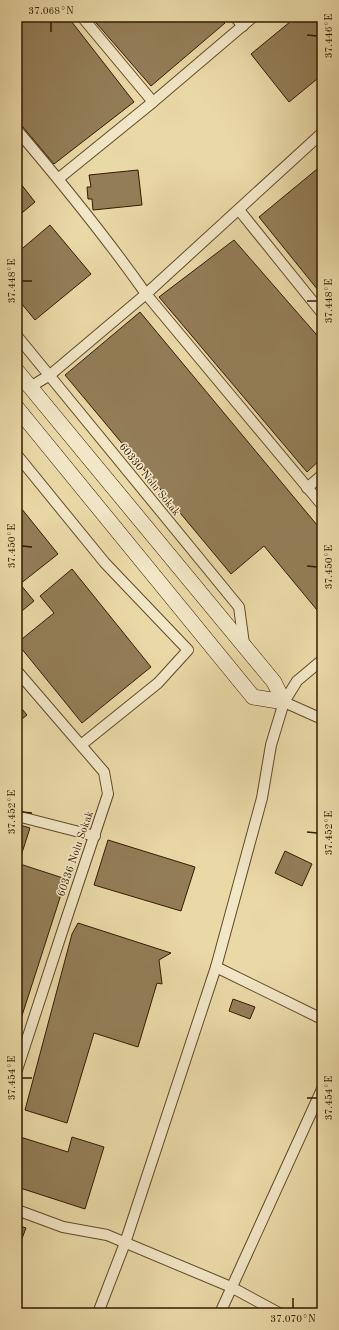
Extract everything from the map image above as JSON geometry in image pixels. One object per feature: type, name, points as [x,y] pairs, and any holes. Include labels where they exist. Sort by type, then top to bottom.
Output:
[{"type":"street","points":[[82,17],[153,102]]},
{"type":"street","points":[[235,17],[243,26]]},
{"type":"street","points":[[58,179],[153,102],[253,17]]},
{"type":"street","points":[[17,130],[123,261],[146,294],[322,505]]},
{"type":"street","points":[[30,387],[50,375],[146,294],[322,133]]},
{"type":"street","points":[[239,210],[322,313]]},
{"type":"street","name":"60330 Nolu Sokak","points":[[17,336],[239,607],[244,646]]},
{"type":"street","points":[[17,371],[274,682],[284,702]]},
{"type":"street","points":[[17,408],[253,697],[284,702],[322,719]]},
{"type":"street","points":[[17,456],[105,563],[188,650],[158,682],[81,745]]},
{"type":"street","points":[[307,488],[322,475]]},
{"type":"street","points":[[98,1313],[118,1265],[216,967],[262,798],[271,745],[284,702],[297,681],[322,660]]},
{"type":"street","name":"60336 Nolu Sokak","points":[[17,671],[104,772],[108,794],[18,1065]]},
{"type":"street","points":[[17,816],[95,836]]},
{"type":"street","points":[[216,967],[322,1019]]},
{"type":"street","points":[[220,1313],[322,1089]]},
{"type":"street","points":[[17,1210],[63,1227],[107,1235],[231,1287],[280,1313]]},
{"type":"building","points":[[17,17],[68,17],[134,102],[54,164],[22,126],[17,123]]},
{"type":"building","points":[[91,17],[220,17],[225,23],[151,86]]},
{"type":"building","points":[[296,17],[322,17],[322,75],[289,102],[251,54]]},
{"type":"building","points":[[322,165],[322,295],[259,217]]},
{"type":"building","points":[[138,170],[142,205],[93,210],[92,199],[88,199],[87,187],[91,187],[89,175]]},
{"type":"building","points":[[17,179],[35,202],[17,217]]},
{"type":"building","points":[[50,225],[91,274],[35,320],[17,298],[17,253]]},
{"type":"building","points":[[234,240],[322,341],[322,458],[307,472],[159,297]]},
{"type":"building","points":[[140,312],[322,531],[322,616],[264,546],[231,574],[65,375]]},
{"type":"building","points":[[17,503],[58,554],[20,584],[34,601],[17,615]]},
{"type":"building","points":[[72,569],[151,667],[82,723],[17,643],[54,613],[40,596]]},
{"type":"building","points":[[17,703],[27,715],[17,723]]},
{"type":"building","points":[[17,824],[30,828],[19,862],[17,861]]},
{"type":"building","points":[[108,840],[195,867],[181,911],[94,885]]},
{"type":"building","points":[[285,851],[312,864],[302,886],[275,873]]},
{"type":"building","points":[[17,863],[66,879],[19,1025],[17,1025]]},
{"type":"building","points":[[78,923],[171,953],[159,960],[162,984],[157,983],[138,1047],[94,1033],[67,1123],[25,1110],[72,934]]},
{"type":"building","points":[[233,999],[255,1007],[250,1019],[229,1011]]},
{"type":"building","points":[[17,1136],[68,1152],[72,1137],[104,1147],[85,1209],[17,1187]]},
{"type":"building","points":[[17,1225],[26,1228],[18,1249],[17,1249]]}]
